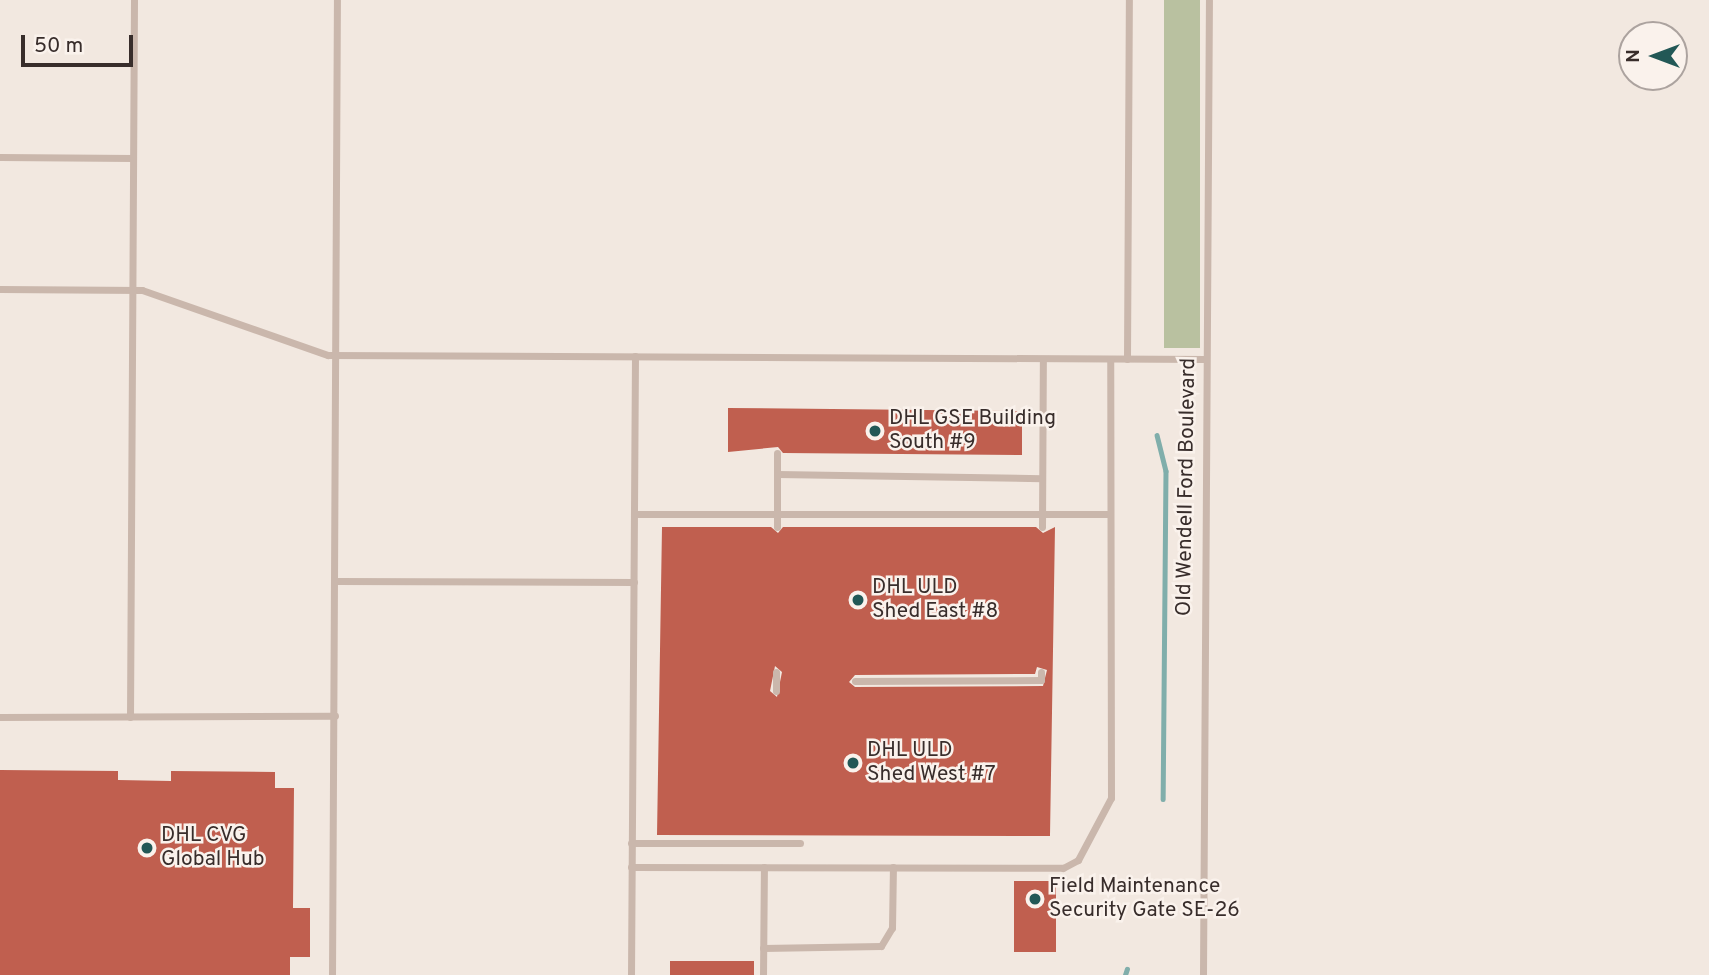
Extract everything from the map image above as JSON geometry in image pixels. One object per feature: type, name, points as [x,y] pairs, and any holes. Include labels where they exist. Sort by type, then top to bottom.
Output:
[{"type":"lane","points":[[130,717],[134,0]]},
{"type":"lane","points":[[332,975],[337,0]]},
{"type":"lane","points":[[1127,359],[1129,0]]},
{"type":"lane","name":"Old Wendell Ford Boulevard","points":[[1203,975],[1209,0]]},
{"type":"lane","points":[[0,158],[133,158]]},
{"type":"lane","points":[[0,289],[133,290],[337,355],[1206,359]]},
{"type":"lane","points":[[631,975],[635,356]]},
{"type":"lane","points":[[1042,527],[1043,359]]},
{"type":"lane","points":[[631,867],[1063,868],[1078,860],[1111,798],[1110,359]]},
{"type":"lane","points":[[776,527],[777,453]]},
{"type":"lane","points":[[777,474],[1042,478]]},
{"type":"lane","points":[[634,514],[1110,514]]},
{"type":"lane","points":[[336,581],[634,582]]},
{"type":"lane","points":[[776,672],[776,691]]},
{"type":"lane","points":[[855,681],[1041,680],[1041,672]]},
{"type":"lane","points":[[0,717],[335,716]]},
{"type":"lane","points":[[631,843],[800,843]]},
{"type":"lane","points":[[763,975],[764,867]]},
{"type":"lane","points":[[763,948],[881,946],[892,928],[893,867]]},
{"type":"green space","points":[[1164,0],[1200,0],[1200,348],[1164,348]]},
{"type":"building","name":"DHL GSE Building South #9","points":[[728,408],[1022,411],[1022,455],[783,453],[778,447],[728,452]]},
{"type":"building","points":[[662,527],[771,527],[778,533],[783,527],[1036,527],[1043,533],[1055,527],[1050,836],[657,835]],"holes":[[[775,666],[782,672],[777,697],[770,691]],[[1037,667],[1047,670],[1043,686],[855,687],[849,682],[855,675],[1035,674]]]},
{"type":"building","name":"DHL CVG Global Hub","points":[[0,770],[118,771],[118,780],[171,781],[171,771],[275,772],[275,788],[294,788],[293,908],[310,908],[310,957],[290,957],[290,975],[0,975]]},
{"type":"building","name":"Field Maintenance Security Gate SE-26","points":[[1014,881],[1056,881],[1056,952],[1014,952]]},
{"type":"building","points":[[670,961],[754,961],[754,975],[670,975]]},
{"type":"waterway","points":[[1157,435],[1166,471],[1163,799]]},
{"type":"waterway","points":[[1125,975],[1127,969]]},
{"type":"place","name":"DHL GSE Building South #9","points":[[875,431]]},
{"type":"place","name":"DHL ULD Shed East #8","points":[[858,600]]},
{"type":"place","name":"DHL ULD Shed West #7","points":[[853,763]]},
{"type":"place","name":"DHL CVG Global Hub","points":[[147,848]]},
{"type":"place","name":"Field Maintenance Security Gate SE-26","points":[[1035,899]]}]
